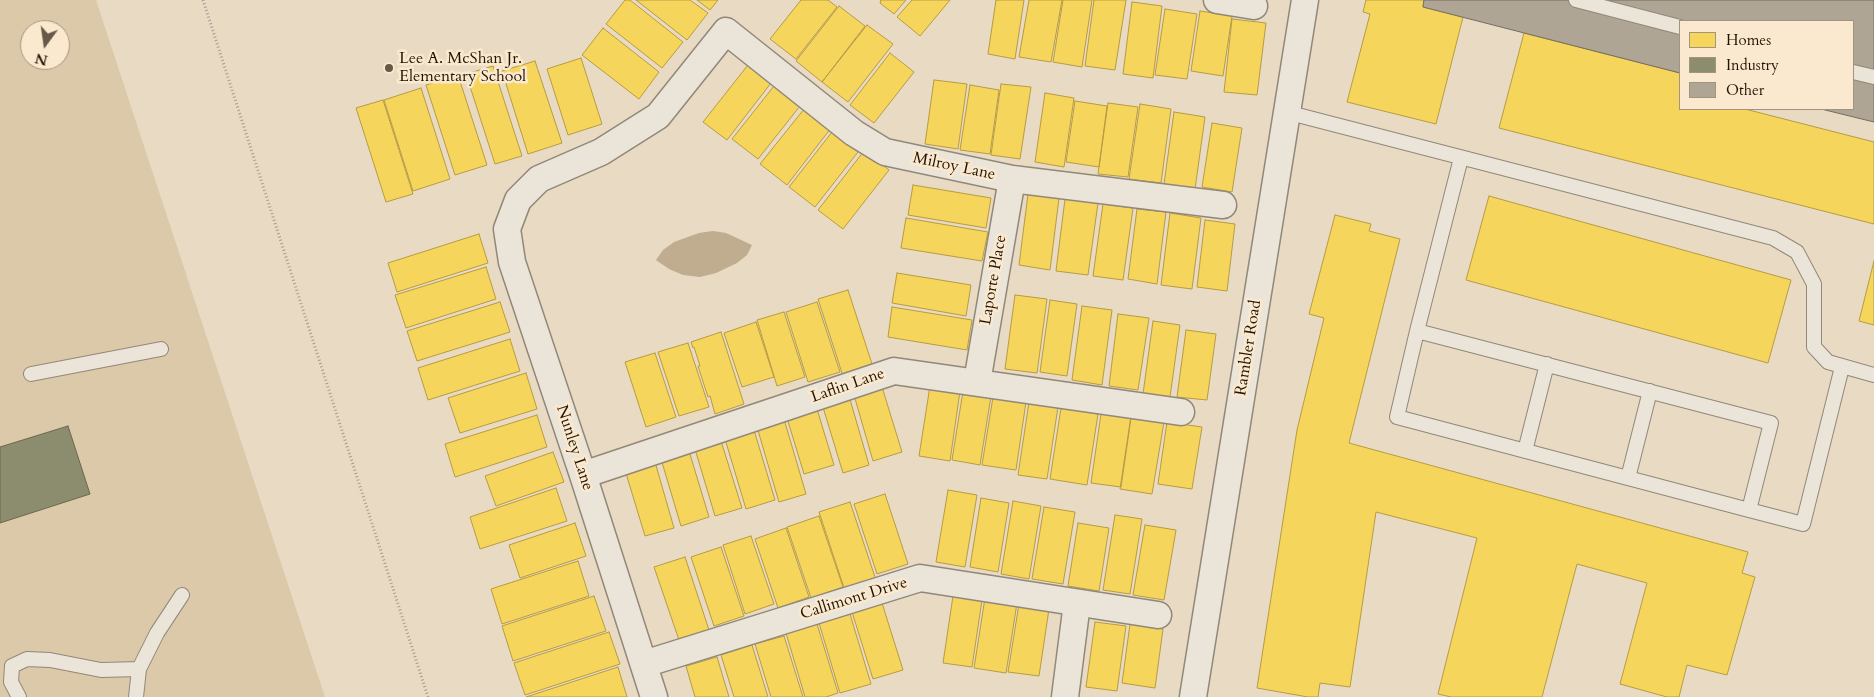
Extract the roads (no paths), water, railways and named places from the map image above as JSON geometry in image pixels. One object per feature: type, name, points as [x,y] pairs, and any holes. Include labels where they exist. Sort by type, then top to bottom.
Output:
[{"type":"street","points":[[1217,0],[1254,6]]},
{"type":"street","name":"Rambler Road","points":[[1194,697],[1305,0]]},
{"type":"street","name":"Milroy Lane","points":[[518,200],[539,179],[601,152],[658,116],[726,31],[854,134],[884,152],[1012,179],[1223,205]]},
{"type":"street","name":"Laporte Place","points":[[977,382],[1012,179]]},
{"type":"street","name":"Nunley Lane","points":[[518,200],[507,230],[512,262],[654,697]]},
{"type":"street","name":"Laflin Lane","points":[[583,475],[894,371],[1182,412]]},
{"type":"street","name":"Callimont Drive","points":[[644,664],[920,578],[1158,615]]},
{"type":"street","points":[[1065,697],[1077,603]]},
{"type":"lane","points":[[1576,0],[1679,27]]},
{"type":"lane","points":[[1854,72],[1874,77]]},
{"type":"lane","points":[[1286,112],[1773,238],[1797,252],[1814,284],[1814,347],[1828,362],[1874,375]]},
{"type":"lane","points":[[1461,158],[1397,417],[1804,524],[1842,367]]},
{"type":"lane","points":[[1417,331],[1771,423],[1749,510]]},
{"type":"lane","points":[[31,374],[161,349]]},
{"type":"lane","points":[[1525,451],[1547,364]]},
{"type":"lane","points":[[1628,478],[1650,391]]},
{"type":"lane","points":[[136,697],[139,669],[157,633],[182,596]]},
{"type":"lane","points":[[19,697],[11,682],[12,666],[27,659],[50,660],[101,670],[139,669]]},
{"type":"place","name":"Lee A. McShan Jr. Elementary School","points":[[389,68]]}]
